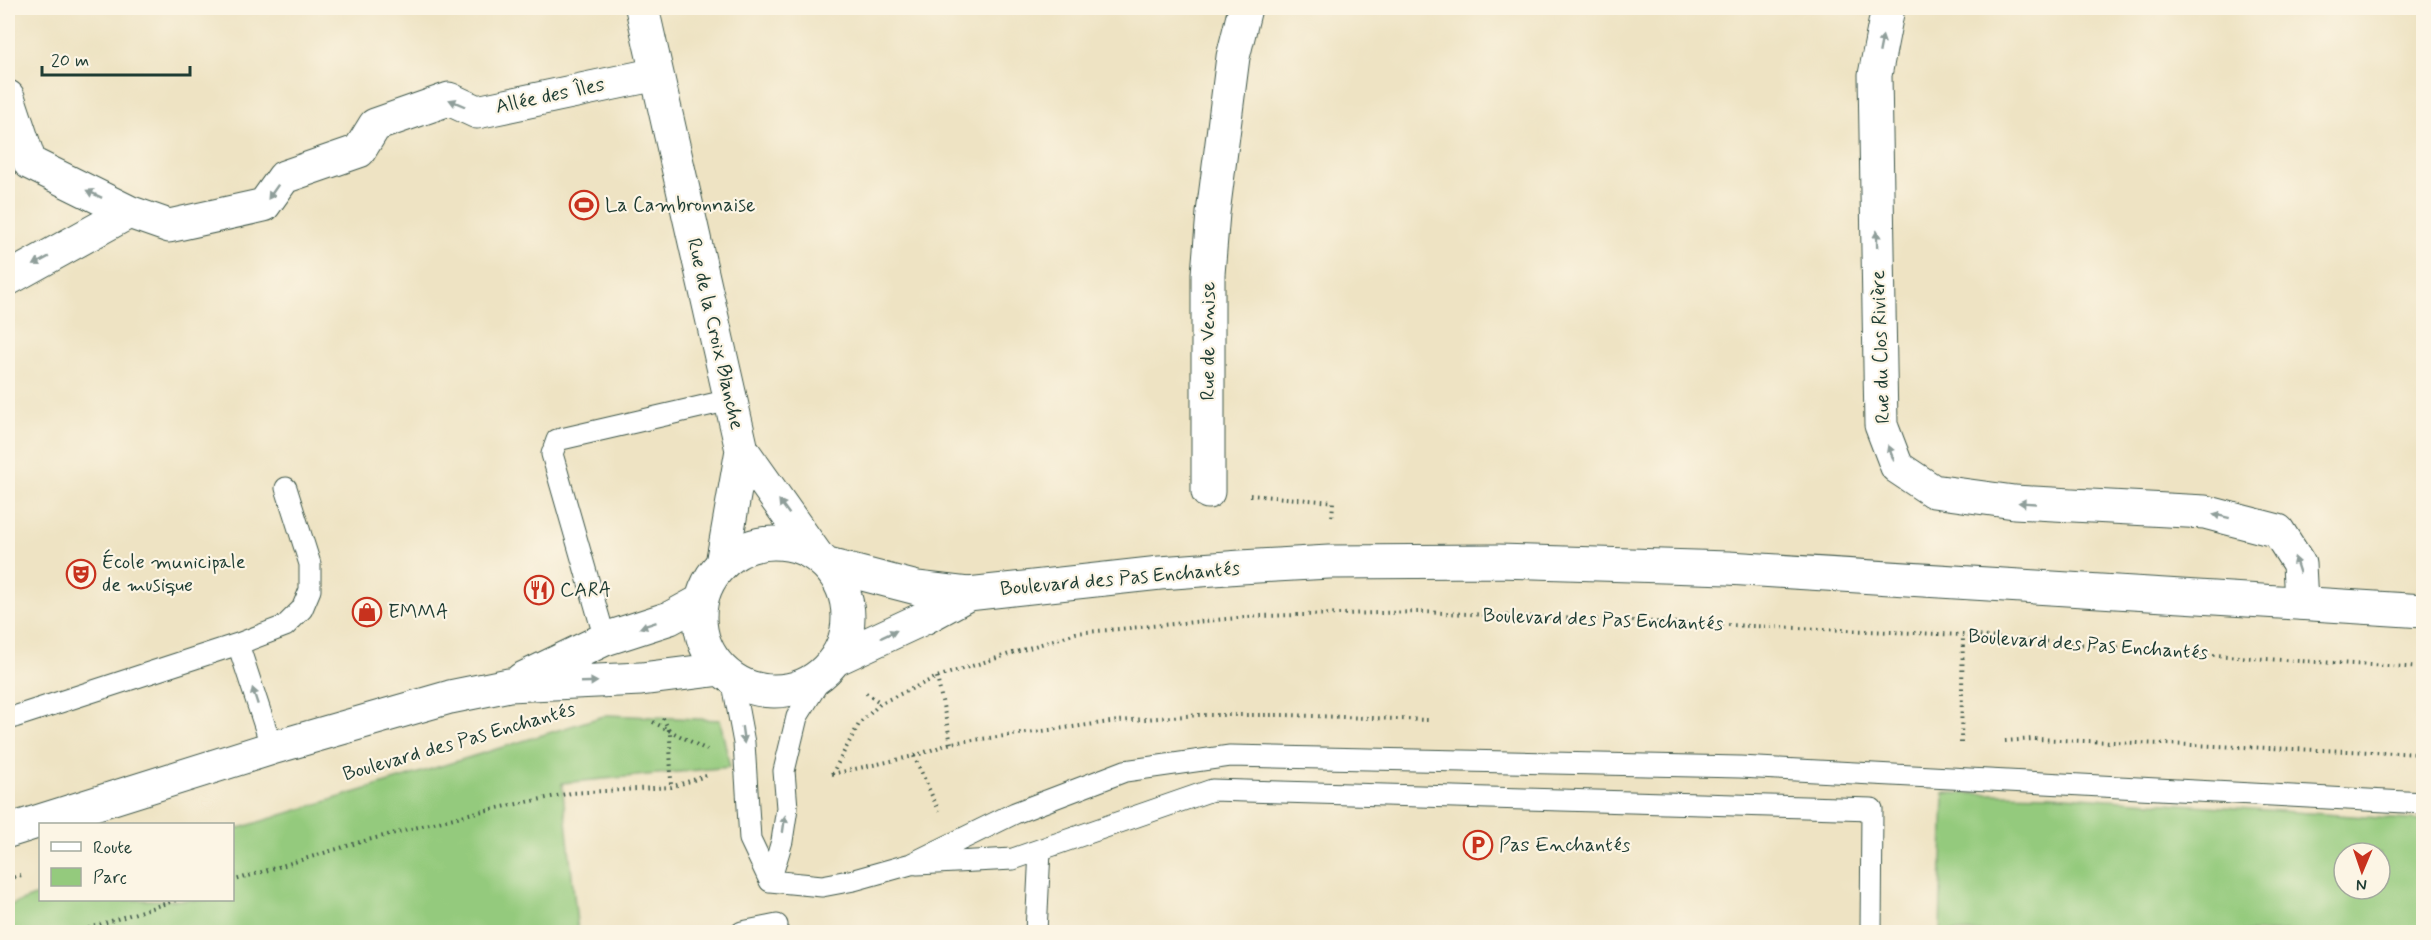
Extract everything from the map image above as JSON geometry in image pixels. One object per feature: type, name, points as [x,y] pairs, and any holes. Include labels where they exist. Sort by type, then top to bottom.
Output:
[{"type":"main road","name":"Rue de la Croix Blanche","points":[[642,8],[742,450],[822,560]]},
{"type":"main road","name":"Rue de Venise","points":[[1208,492],[1208,274],[1212,213],[1233,57],[1245,8]]},
{"type":"main road","name":"Rue du Clos Rivière","points":[[1888,8],[1875,75],[1881,425],[1897,467],[1933,491],[2014,502],[2205,512],[2278,531],[2299,564],[2301,603]]},
{"type":"main road","name":"Allée des Îles","points":[[8,97],[30,163],[129,212],[169,226],[264,205],[284,177],[359,151],[375,125],[449,99],[477,112],[657,74]]},
{"type":"main road","points":[[8,279],[129,212]]},
{"type":"main road","name":"Rue de la Croix Blanche","points":[[722,564],[742,450]]},
{"type":"main road","name":"Boulevard des Pas Enchantés","points":[[968,594],[831,664],[802,686],[773,691],[752,687],[727,673],[712,657],[703,637],[700,616],[701,601],[713,574],[734,554],[761,544],[790,544],[822,560],[917,588],[968,594],[1160,573],[1329,562],[1498,561],[1728,568],[2424,611]]},
{"type":"main road","points":[[822,560],[837,577],[848,604],[847,633],[831,664]]},
{"type":"main road","name":"Boulevard des Pas Enchantés","points":[[509,685],[605,639],[670,618],[701,601]]},
{"type":"main road","name":"Boulevard des Pas Enchantés","points":[[8,831],[272,747],[450,697],[509,685],[727,673]]},
{"type":"lane","points":[[605,639],[552,454],[557,440],[730,400]]},
{"type":"lane","points":[[8,719],[238,644],[285,626],[302,609],[310,590],[310,564],[286,488]]},
{"type":"lane","points":[[238,644],[272,747]]},
{"type":"lane","points":[[770,881],[782,841],[787,808],[784,771],[797,717],[831,664]]},
{"type":"lane","points":[[727,673],[744,742],[750,839],[770,881]]},
{"type":"lane","points":[[770,881],[822,886],[854,880],[911,864],[1015,813],[1125,771],[1230,756],[1740,767],[2424,803]]},
{"type":"lane","points":[[911,864],[1013,859],[1212,790],[1872,809],[1871,933]]},
{"type":"lane","points":[[1036,933],[1040,850]]},
{"type":"lane","points":[[742,933],[777,925]]},
{"type":"path","points":[[1208,492],[1333,502],[1329,562]]},
{"type":"path","name":"Boulevard des Pas Enchantés","points":[[832,774],[859,724],[881,703],[937,677],[1076,633],[1259,616],[1421,612],[1963,635],[2265,659],[2424,668]]},
{"type":"path","points":[[1963,635],[1961,745],[1971,744]]},
{"type":"path","points":[[937,677],[951,743]]},
{"type":"path","points":[[644,717],[705,747],[712,754]]},
{"type":"path","points":[[2002,742],[2034,739],[2424,754]]},
{"type":"path","points":[[914,756],[953,842]]},
{"type":"path","points":[[234,880],[360,842],[472,813],[571,793],[671,787],[715,773]]},
{"type":"path","points":[[76,933],[173,901]]},
{"type":"green space","points":[[607,715],[720,720],[730,767],[562,783],[578,932],[8,932],[8,906],[39,894],[39,901],[234,901],[234,830]]},
{"type":"green space","points":[[1944,793],[2051,795],[2423,821],[2423,932],[1940,932]]},
{"type":"place","name":"La Cambronnaise","points":[[584,205]]},
{"type":"place","name":"École municipale de musique","points":[[81,574]]},
{"type":"place","name":"CARA","points":[[539,590]]},
{"type":"place","name":"EMMA","points":[[367,612]]},
{"type":"place","name":"Pas Enchantés","points":[[1478,845]]}]
